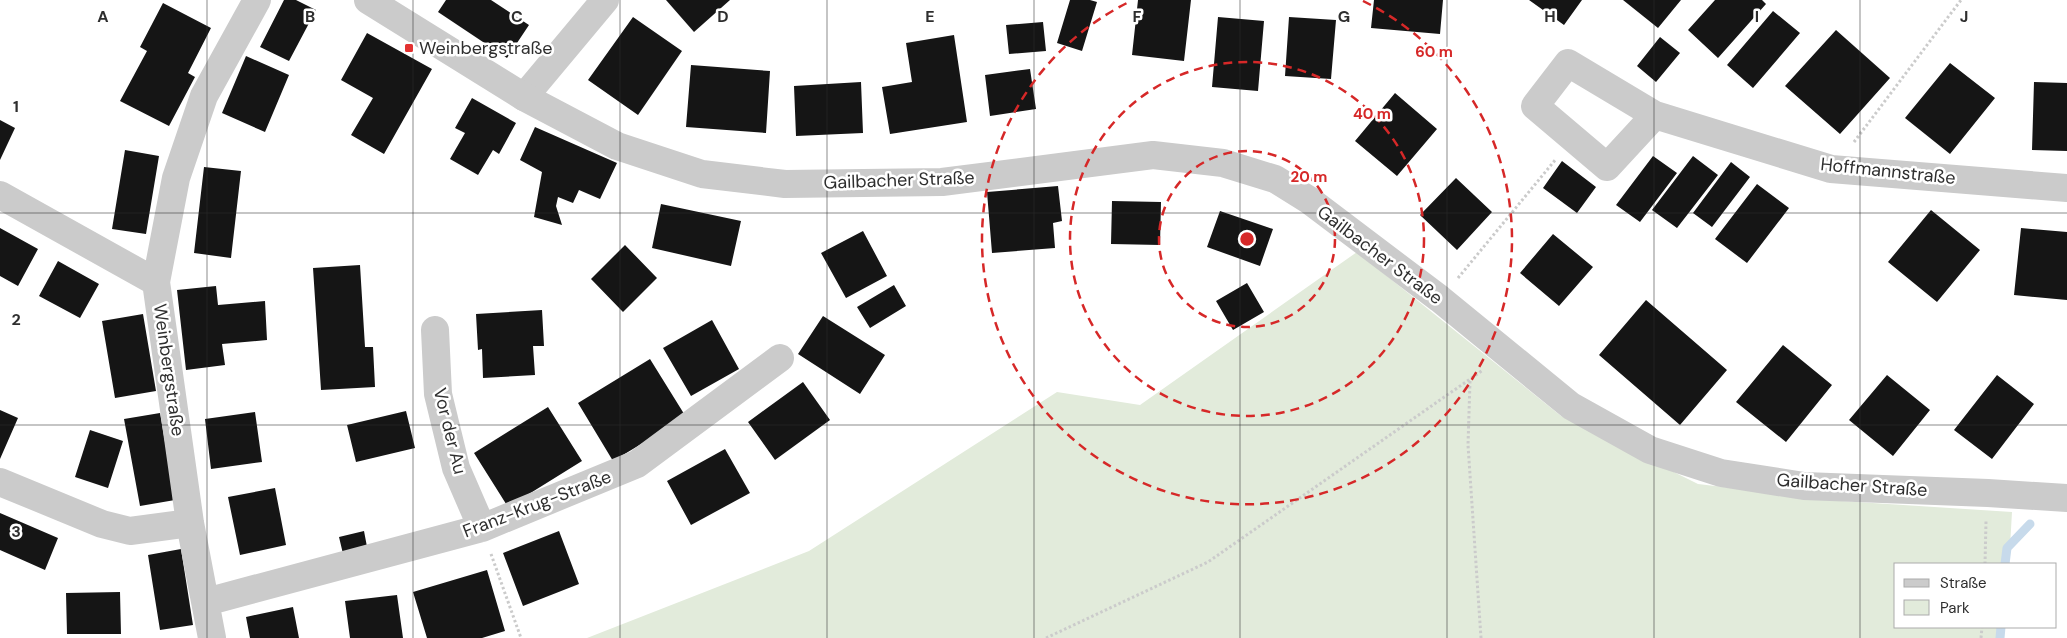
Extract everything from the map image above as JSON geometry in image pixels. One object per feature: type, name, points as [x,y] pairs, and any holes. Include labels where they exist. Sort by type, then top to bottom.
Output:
[{"type":"street","name":"Weinbergstraße","points":[[212,638],[190,523],[156,282],[176,178],[204,96],[258,0]]},
{"type":"street","name":"Gailbacher Straße","points":[[368,0],[524,97],[617,146],[702,174],[785,184],[942,182],[1152,155],[1222,163],[1275,179],[1309,200],[1440,300],[1571,406],[1650,450],[1721,473],[1804,486],[2067,498]]},
{"type":"street","points":[[524,97],[605,0]]},
{"type":"street","name":"Hoffmannstraße","points":[[1655,115],[1607,167],[1535,106],[1568,63],[1655,115],[1831,169],[2067,188]]},
{"type":"street","points":[[0,195],[156,282]]},
{"type":"street","name":"Vor der Au","points":[[435,330],[438,394],[456,468],[482,528]]},
{"type":"street","name":"Franz-Krug-Straße","points":[[206,602],[482,528],[637,464],[780,358]]},
{"type":"street","points":[[0,482],[102,524],[130,531],[190,523]]},
{"type":"path","points":[[1863,132],[1961,0]]},
{"type":"path","points":[[1452,285],[1524,200],[1573,137]]},
{"type":"path","points":[[1046,638],[1208,562],[1470,380],[1504,352]]},
{"type":"path","points":[[1470,380],[1468,445],[1481,638]]},
{"type":"path","points":[[1984,563],[1988,493]]},
{"type":"path","points":[[482,528],[521,638]]},
{"type":"green space","points":[[1357,252],[1561,416],[1698,484],[1841,501],[2012,512],[2009,563],[1894,563],[1894,628],[2004,628],[2003,638],[587,638],[809,551],[1057,392],[1140,405]]},
{"type":"building","points":[[284,0],[296,0],[316,10],[289,61],[260,47]]},
{"type":"building","points":[[446,0],[491,0],[529,25],[507,58],[438,12]]},
{"type":"building","points":[[666,0],[730,0],[694,32]]},
{"type":"building","points":[[1070,0],[1097,2],[1082,51],[1057,43]]},
{"type":"building","points":[[1138,0],[1191,0],[1184,61],[1132,55]]},
{"type":"building","points":[[1374,0],[1443,0],[1440,34],[1371,28]]},
{"type":"building","points":[[1529,0],[1582,0],[1564,25]]},
{"type":"building","points":[[1623,0],[1681,0],[1658,28]]},
{"type":"building","points":[[1715,0],[1762,0],[1766,4],[1718,58],[1688,30]]},
{"type":"building","points":[[163,3],[211,28],[188,73],[195,77],[169,126],[120,101],[147,51],[140,47]]},
{"type":"building","points":[[1773,11],[1800,33],[1753,88],[1727,65]]},
{"type":"building","points":[[633,17],[682,51],[638,115],[588,80]]},
{"type":"building","points":[[1218,17],[1264,21],[1258,91],[1212,87]]},
{"type":"building","points":[[1289,17],[1336,20],[1331,79],[1285,76]]},
{"type":"building","points":[[1043,22],[1046,51],[1009,54],[1006,25]]},
{"type":"building","points":[[1836,30],[1890,78],[1840,134],[1785,86]]},
{"type":"building","points":[[367,33],[432,69],[384,154],[351,135],[373,98],[341,80]]},
{"type":"building","points":[[954,35],[967,122],[890,134],[882,87],[912,82],[906,43]]},
{"type":"building","points":[[1660,37],[1680,53],[1656,82],[1637,66]]},
{"type":"building","points":[[246,56],[289,75],[265,132],[222,113]]},
{"type":"building","points":[[1950,63],[1995,98],[1950,154],[1905,118]]},
{"type":"building","points":[[691,65],[770,71],[766,133],[686,127]]},
{"type":"building","points":[[1030,69],[1036,109],[990,116],[985,75]]},
{"type":"building","points":[[861,82],[863,133],[796,136],[794,86]]},
{"type":"building","points":[[2034,82],[2067,83],[2067,151],[2032,150]]},
{"type":"building","points":[[1395,93],[1437,129],[1397,176],[1355,141]]},
{"type":"building","points":[[472,98],[516,123],[499,154],[493,150],[478,175],[450,159],[465,133],[455,128]]},
{"type":"building","points":[[0,120],[15,128],[0,160]]},
{"type":"building","points":[[535,127],[617,163],[600,199],[579,190],[573,203],[558,197],[556,206],[562,225],[534,217],[542,172],[520,160]]},
{"type":"building","points":[[125,150],[159,156],[146,234],[112,229]]},
{"type":"building","points":[[1653,156],[1677,173],[1640,222],[1616,205]]},
{"type":"building","points":[[1693,156],[1718,175],[1677,228],[1652,210]]},
{"type":"building","points":[[1562,161],[1596,187],[1577,213],[1543,188]]},
{"type":"building","points":[[1731,162],[1750,177],[1712,227],[1693,213]]},
{"type":"building","points":[[204,167],[241,171],[231,258],[194,253]]},
{"type":"building","points":[[1456,178],[1492,212],[1457,250],[1420,215]]},
{"type":"building","points":[[1757,184],[1789,208],[1747,263],[1715,239]]},
{"type":"building","points":[[1058,186],[1062,221],[1053,223],[1055,248],[992,253],[987,192]]},
{"type":"building","points":[[1112,201],[1161,202],[1160,245],[1111,244]]},
{"type":"building","points":[[661,204],[741,221],[731,266],[652,248]]},
{"type":"building","points":[[1931,210],[1980,250],[1937,302],[1888,262]]},
{"type":"building","points":[[1220,211],[1273,229],[1260,266],[1207,247]]},
{"type":"building","points":[[0,228],[38,249],[18,286],[0,276]]},
{"type":"building","points":[[2021,228],[2067,232],[2067,300],[2014,295]]},
{"type":"building","points":[[863,231],[887,276],[846,298],[821,253]]},
{"type":"building","points":[[1553,234],[1593,267],[1559,306],[1520,273]]},
{"type":"building","points":[[625,245],[657,278],[623,312],[591,279]]},
{"type":"building","points":[[58,261],[99,284],[80,318],[39,296]]},
{"type":"building","points":[[360,265],[365,347],[373,347],[375,387],[321,390],[313,268]]},
{"type":"building","points":[[1247,283],[1264,312],[1233,330],[1216,301]]},
{"type":"building","points":[[894,285],[906,306],[870,328],[857,307]]},
{"type":"building","points":[[216,286],[218,305],[265,301],[267,340],[222,344],[225,365],[186,370],[177,290]]},
{"type":"building","points":[[1646,300],[1727,370],[1680,425],[1599,355]]},
{"type":"building","points":[[542,310],[544,346],[533,346],[535,375],[483,378],[482,349],[478,350],[476,314]]},
{"type":"building","points":[[143,314],[156,391],[115,398],[102,321]]},
{"type":"building","points":[[823,316],[885,355],[860,394],[798,354]]},
{"type":"building","points":[[712,320],[739,369],[691,396],[663,348]]},
{"type":"building","points":[[1783,345],[1832,385],[1786,442],[1736,402]]},
{"type":"building","points":[[650,359],[686,417],[613,461],[578,403]]},
{"type":"building","points":[[1887,375],[1930,410],[1893,456],[1849,420]]},
{"type":"building","points":[[1997,375],[2034,404],[1992,459],[1954,430]]},
{"type":"building","points":[[803,382],[830,420],[775,460],[748,422]]},
{"type":"building","points":[[548,407],[582,461],[508,507],[474,453]]},
{"type":"building","points":[[0,410],[18,418],[0,459]]},
{"type":"building","points":[[406,411],[415,448],[356,462],[347,425]]},
{"type":"building","points":[[255,412],[262,462],[211,469],[205,419]]},
{"type":"building","points":[[160,413],[175,500],[140,506],[124,419]]},
{"type":"building","points":[[90,430],[123,441],[108,488],[75,477]]},
{"type":"building","points":[[725,449],[750,493],[691,525],[667,481]]},
{"type":"building","points":[[275,488],[286,545],[240,555],[228,497]]},
{"type":"building","points":[[0,513],[58,538],[45,570],[0,550]]},
{"type":"building","points":[[364,531],[368,552],[344,558],[339,537]]},
{"type":"building","points":[[559,531],[579,584],[523,606],[503,553]]},
{"type":"building","points":[[181,549],[193,625],[160,630],[148,555]]},
{"type":"building","points":[[487,570],[505,631],[482,638],[427,638],[413,592]]},
{"type":"building","points":[[120,592],[121,634],[67,634],[66,593]]},
{"type":"building","points":[[397,595],[403,638],[350,638],[345,601]]},
{"type":"building","points":[[293,607],[299,638],[250,638],[246,617]]},
{"type":"waterway","points":[[2005,563],[2007,548],[2030,524]]},
{"type":"waterway","points":[[2000,638],[2001,628]]},
{"type":"place","name":"Weinbergstraße","points":[[409,48]]}]
